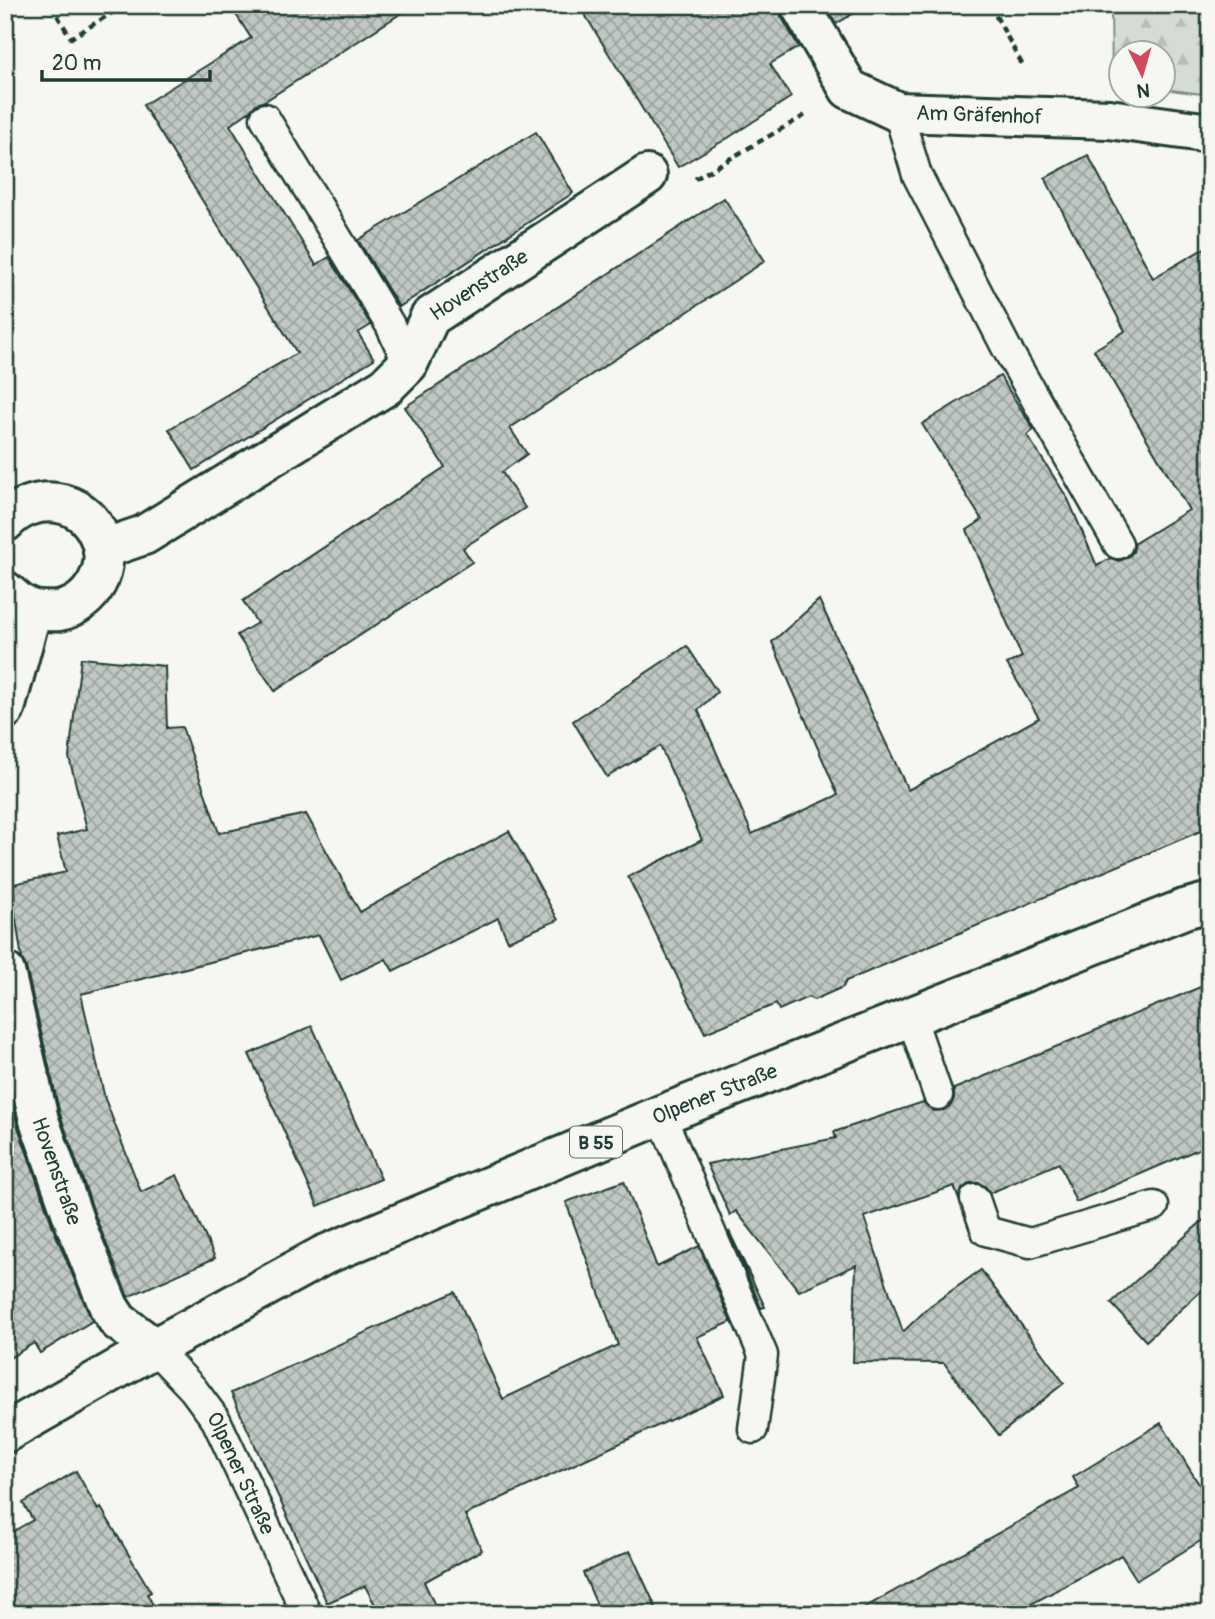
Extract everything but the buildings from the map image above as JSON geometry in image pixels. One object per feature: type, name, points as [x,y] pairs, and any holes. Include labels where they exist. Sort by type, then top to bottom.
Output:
[{"type":"street","points":[[800,5],[849,89]]},
{"type":"street","name":"Am Gräfenhof","points":[[849,89],[898,112],[1110,119],[1210,133]]},
{"type":"street","name":"Hovenstraße","points":[[103,549],[144,535],[386,386],[408,364],[430,317],[647,175]]},
{"type":"street","points":[[5,709],[19,600],[57,611],[83,600],[99,580],[103,549],[93,524],[72,507],[44,501],[9,509]]},
{"type":"street","name":"Olpener Straße","points":[[5,1433],[324,1255],[661,1115],[1184,909],[1210,902]]},
{"type":"street","name":"Hovenstraße","points":[[5,972],[39,1120],[76,1226],[109,1307],[118,1321],[154,1348]]},
{"type":"lane","points":[[898,112],[917,175],[1007,349],[1118,544]]},
{"type":"lane","points":[[265,118],[390,325],[408,364]]},
{"type":"lane","points":[[911,1016],[938,1095]]},
{"type":"lane","points":[[661,1115],[764,1355],[753,1429]]},
{"type":"lane","points":[[975,1199],[986,1231],[1030,1243],[1154,1206]]},
{"type":"lane","name":"Olpener Straße","points":[[154,1348],[216,1420],[307,1614]]},
{"type":"path","points":[[51,5],[71,38],[125,5]]},
{"type":"path","points":[[990,5],[1027,73],[1028,116]]},
{"type":"path","points":[[647,175],[691,181],[849,89]]},
{"type":"green space","points":[[1111,5],[1210,5],[1210,95],[1176,91],[1176,38],[1111,38]]}]
